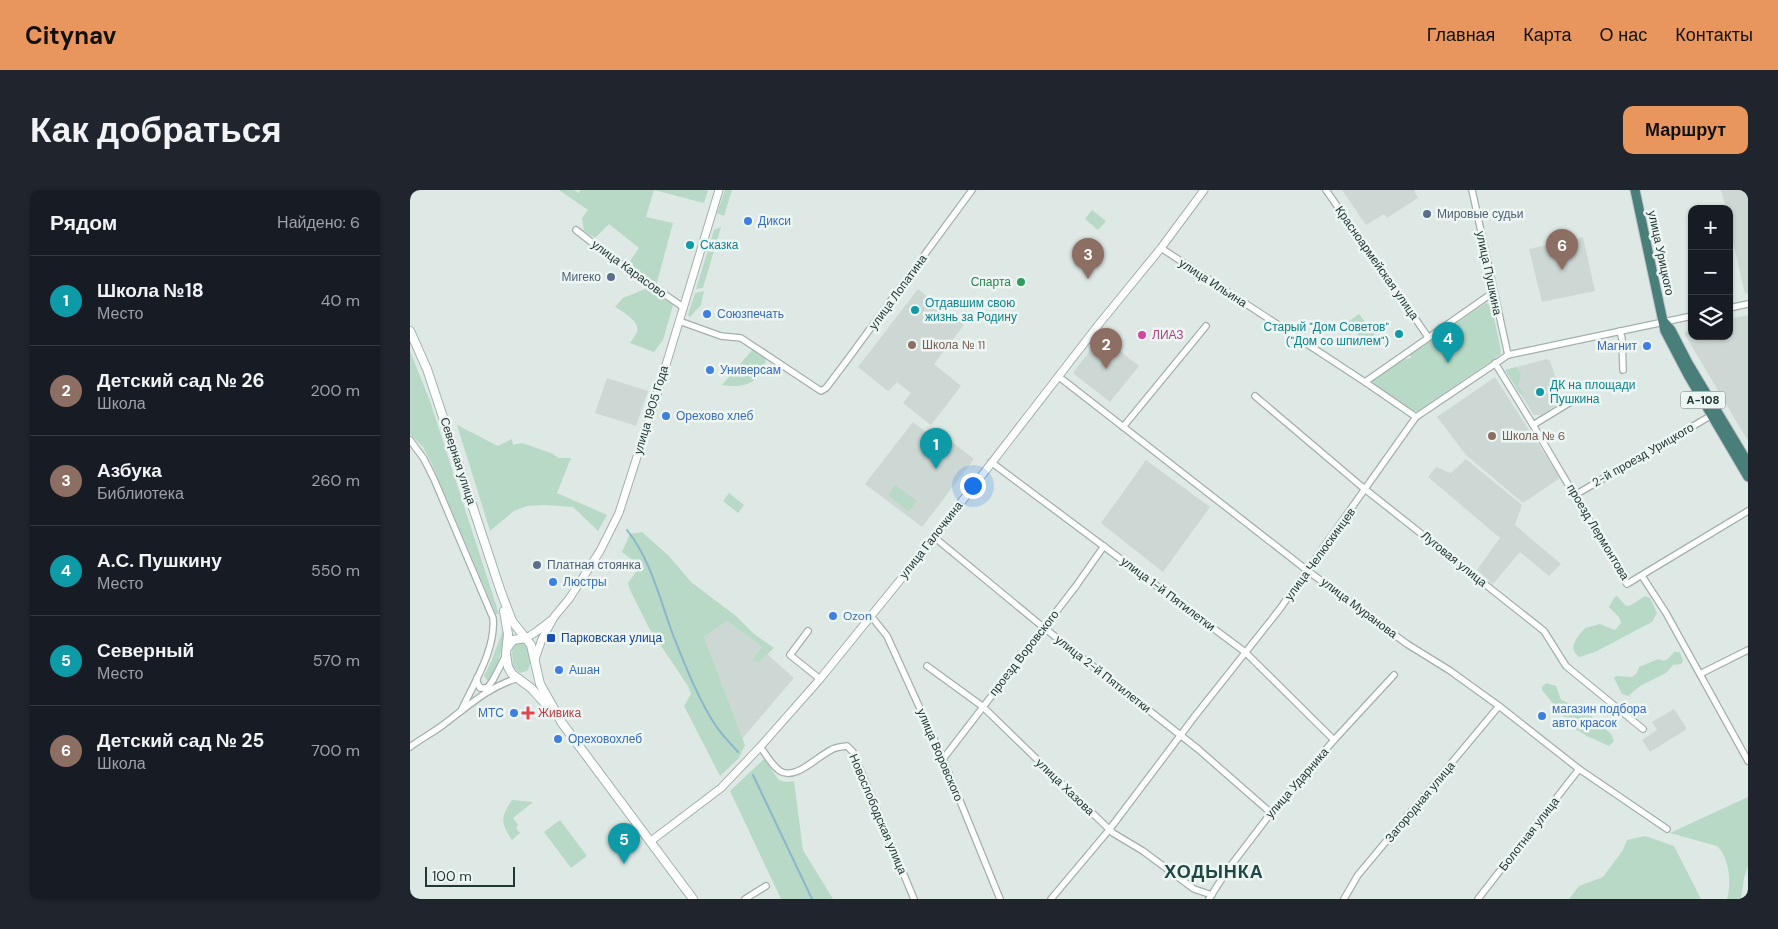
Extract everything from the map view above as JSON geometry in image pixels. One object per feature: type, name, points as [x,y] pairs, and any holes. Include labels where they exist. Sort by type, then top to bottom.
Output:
[{"type":"highway","name":"улица Урицкого","points":[[1635,190],[1664,322],[1664,331],[1748,477]]},
{"type":"highway","name":"улица Урицкого","points":[[1664,322],[1671,330],[1748,463]]},
{"type":"main road","name":"Северная улица","points":[[410,332],[427,369],[501,592],[516,626],[531,645],[540,684],[562,723]]},
{"type":"main road","name":"Северная улица","points":[[501,592],[507,627],[506,652],[510,671],[531,688],[562,723],[693,899]]},
{"type":"main road","points":[[506,652],[508,645],[513,640],[526,638]]},
{"type":"main road","points":[[518,678],[529,674],[534,669],[535,661]]},
{"type":"street","name":"улица 1905 Года","points":[[526,638],[554,617],[569,599],[600,551],[619,513],[719,190]]},
{"type":"street","name":"улица Лопатина","points":[[678,321],[720,336],[742,338],[821,391],[826,388],[845,363],[972,190]]},
{"type":"street","name":"улица Галочкина","points":[[651,841],[721,788],[820,679],[1161,248],[1204,190]]},
{"type":"street","name":"Красноармейская улица","points":[[1326,190],[1428,337]]},
{"type":"street","name":"улица Пушкина","points":[[1472,190],[1493,294],[1508,355]]},
{"type":"street","name":"улица Карасово","points":[[576,230],[644,281],[683,307]]},
{"type":"street","name":"улица Ильина","points":[[1161,248],[1416,417]]},
{"type":"street","points":[[1365,382],[1493,294]]},
{"type":"street","points":[[1733,307],[1748,304]]},
{"type":"street","name":"улица Челюскинцев","points":[[1051,899],[1109,830],[1308,571],[1416,417],[1508,355],[1688,317]]},
{"type":"street","points":[[1123,427],[1206,326]]},
{"type":"street","points":[[1620,331],[1622,339],[1622,370]]},
{"type":"street","name":"проезд Лермонтова","points":[[1495,363],[1534,425],[1627,584],[1642,576],[1748,760]]},
{"type":"street","name":"улица Муранова","points":[[1058,376],[1308,571],[1407,644],[1449,670],[1499,706],[1580,769],[1667,829]]},
{"type":"street","name":"Луговая улица","points":[[1255,396],[1361,486],[1367,488],[1544,631],[1566,666],[1644,729]]},
{"type":"street","points":[[1534,425],[1569,403]]},
{"type":"street","name":"2-й проезд Урицкого","points":[[1575,495],[1712,415]]},
{"type":"street","name":"Северная улица","points":[[410,440],[424,459],[434,479],[493,618],[492,643],[461,711]]},
{"type":"street","name":"улица 1-й Пятилетки","points":[[991,462],[1245,652],[1334,740]]},
{"type":"street","points":[[1642,576],[1748,511]]},
{"type":"street","name":"улица 2-й Пятилетки","points":[[934,536],[1043,627],[1180,736],[1198,748],[1270,813]]},
{"type":"street","name":"проезд Воровского","points":[[942,759],[1076,586],[1104,546]]},
{"type":"street","name":"улица Воровского","points":[[871,616],[886,636],[942,759],[1000,899]]},
{"type":"street","name":"улица 1905 Года","points":[[535,661],[539,645],[554,617]]},
{"type":"street","points":[[516,626],[524,631],[536,632]]},
{"type":"street","points":[[808,631],[790,655],[820,679]]},
{"type":"street","points":[[1700,674],[1748,650]]},
{"type":"street","points":[[484,694],[506,652]]},
{"type":"street","name":"улица Хазова","points":[[927,666],[982,706],[1109,830],[1143,851],[1194,888],[1211,897]]},
{"type":"street","points":[[478,673],[478,686],[483,688],[489,686]]},
{"type":"street","name":"улица Ударника","points":[[1211,897],[1226,872],[1270,813],[1394,675]]},
{"type":"street","points":[[410,747],[484,694],[503,683],[518,678]]},
{"type":"street","name":"Загородная улица","points":[[1344,899],[1358,875],[1499,706]]},
{"type":"street","name":"Новослободская улица","points":[[760,747],[782,773],[793,774],[830,750],[847,746],[853,752],[914,899]]},
{"type":"street","name":"Болотная улица","points":[[1478,899],[1580,769]]},
{"type":"street","points":[[745,899],[766,886]]},
{"type":"shaded area","points":[[1342,190],[1414,190],[1418,198],[1387,218],[1384,214],[1366,225]]},
{"type":"shaded area","points":[[1721,190],[1748,190],[1748,293],[1745,294],[1733,242],[1733,205],[1725,205]]},
{"type":"shaded area","points":[[1583,237],[1595,291],[1542,302],[1529,249]]},
{"type":"shaded area","name":"Школа № 11","points":[[918,289],[964,325],[934,364],[961,386],[931,425],[903,403],[911,393],[897,382],[888,391],[858,367]]},
{"type":"shaded area","points":[[1748,315],[1748,441],[1688,340],[1733,340],[1733,318]]},
{"type":"shaded area","points":[[1688,330],[1688,340],[1684,333]]},
{"type":"shaded area","points":[[1101,336],[1139,366],[1110,402],[1073,373]]},
{"type":"shaded area","points":[[1547,359],[1550,361],[1563,400],[1542,415],[1534,415],[1505,370]]},
{"type":"shaded area","name":"Школа № 6","points":[[1495,377],[1560,478],[1523,503],[1466,455],[1437,417]]},
{"type":"shaded area","points":[[607,378],[648,391],[636,426],[595,413]]},
{"type":"shaded area","points":[[913,422],[942,444],[947,438],[974,459],[922,527],[865,484]]},
{"type":"shaded area","points":[[1466,459],[1522,505],[1515,525],[1561,564],[1549,576],[1520,552],[1493,584],[1477,570],[1500,538],[1428,477],[1436,467],[1451,473]]},
{"type":"shaded area","points":[[1146,460],[1210,507],[1163,572],[1101,523]]},
{"type":"shaded area","points":[[727,621],[762,647],[752,660],[758,663],[767,654],[794,678],[742,739],[704,637]]},
{"type":"shaded area","points":[[1674,709],[1687,729],[1650,752],[1642,740],[1657,730],[1652,722]]},
{"type":"green space","points":[[559,190],[574,190],[579,193],[580,190],[654,190],[646,217],[673,223],[656,286],[628,264],[639,248],[609,224],[595,238],[584,231],[582,218],[588,210]]},
{"type":"green space","points":[[654,190],[708,190],[704,203]]},
{"type":"green space","points":[[725,190],[732,190],[724,216],[717,213]]},
{"type":"green space","points":[[1092,210],[1106,221],[1098,230],[1085,219]]},
{"type":"green space","points":[[721,227],[703,288],[696,289],[714,230]]},
{"type":"green space","points":[[648,288],[673,305],[663,340],[654,352],[630,343],[637,332],[636,324],[630,317],[615,307],[623,298]]},
{"type":"green space","points":[[704,291],[701,305],[690,317],[688,315],[695,293]]},
{"type":"green space","points":[[1486,303],[1490,304],[1492,308],[1501,351],[1500,355],[1418,411],[1413,411],[1374,385],[1372,382],[1374,378],[1397,363],[1411,358],[1410,355]]},
{"type":"green space","points":[[1359,314],[1375,335],[1364,343],[1348,322]]},
{"type":"green space","points":[[753,349],[766,357],[764,366],[757,378],[752,382],[738,386],[722,385]]},
{"type":"green space","points":[[410,351],[430,401],[499,614],[496,614],[432,464],[423,447],[410,434]]},
{"type":"green space","points":[[1516,367],[1521,375],[1518,386],[1524,394],[1520,394],[1505,370]]},
{"type":"green space","points":[[457,425],[498,446],[512,439],[513,445],[522,443],[551,453],[559,458],[571,458],[557,493],[607,515],[598,531],[573,507],[545,505],[527,506],[514,511],[490,531]]},
{"type":"green space","points":[[895,485],[917,501],[909,512],[888,495]]},
{"type":"green space","points":[[729,493],[744,505],[738,513],[723,501]]},
{"type":"green space","points":[[642,532],[669,556],[691,582],[774,648],[758,663],[752,660],[762,647],[727,621],[704,637],[745,745],[739,758],[720,776],[684,706],[691,694],[688,686],[649,628],[630,590],[628,583],[640,566],[622,552],[630,534]]},
{"type":"green space","points":[[1617,596],[1626,606],[1645,596],[1650,598],[1657,613],[1652,622],[1597,651],[1580,657],[1576,654],[1574,646],[1585,628],[1600,624],[1615,630],[1621,623],[1619,617],[1609,607]]},
{"type":"green space","points":[[503,630],[505,630],[501,651],[489,683],[484,676]]},
{"type":"green space","points":[[522,642],[529,651],[530,659],[527,671],[520,673],[513,667],[512,649],[516,643]]},
{"type":"green space","points":[[1674,652],[1680,652],[1683,661],[1681,664],[1673,665],[1666,673],[1640,686],[1628,696],[1622,694],[1614,678],[1616,676],[1632,677],[1637,673],[1639,667],[1658,659],[1664,661]]},
{"type":"green space","points":[[1546,683],[1556,686],[1561,700],[1583,709],[1611,734],[1614,741],[1609,746],[1572,727],[1542,690]]},
{"type":"green space","points":[[764,759],[779,780],[786,782],[794,781],[803,850],[833,899],[781,899],[730,791]]},
{"type":"green space","points":[[1748,797],[1748,866],[1741,899],[1727,899],[1729,879],[1727,864],[1717,846],[1670,833]]},
{"type":"green space","points":[[512,800],[533,802],[513,818],[518,825],[516,828],[520,833],[512,840],[505,829],[503,820]]},
{"type":"green space","points":[[560,820],[587,856],[571,868],[544,832]]},
{"type":"green space","points":[[1645,836],[1674,846],[1701,899],[1569,899],[1579,886],[1603,877],[1623,850],[1627,840]]},
{"type":"waterway","points":[[627,530],[649,567],[687,670],[709,716],[738,752]]},
{"type":"waterway","points":[[753,775],[812,899]]},
{"type":"place","name":"Мировые судьи","points":[[1427,214]]},
{"type":"place","name":"Дикси","points":[[748,221]]},
{"type":"place","name":"Сказка","points":[[690,245]]},
{"type":"place","name":"Детский сад № 25","points":[[1562,270]]},
{"type":"place","name":"Мигеко","points":[[611,277]]},
{"type":"place","name":"Азбука","points":[[1088,279]]},
{"type":"place","name":"Спарта","points":[[1021,282]]},
{"type":"place","name":"Отдавшим свою жизнь за Родину","points":[[915,310]]},
{"type":"place","name":"Союзпечать","points":[[707,314]]},
{"type":"place","name":"Старый \"Дом Советов\" (\"Дом со шпилем\")","points":[[1399,334]]},
{"type":"place","name":"ЛИАЗ","points":[[1142,335]]},
{"type":"place","name":"Школа № 11","points":[[912,345]]},
{"type":"place","name":"Магнит","points":[[1647,346]]},
{"type":"place","name":"А.С. Пушкину","points":[[1448,363]]},
{"type":"place","name":"Детский сад № 26","points":[[1106,369]]},
{"type":"place","name":"Универсам","points":[[710,370]]},
{"type":"place","name":"ДК на площади Пушкина","points":[[1540,392]]},
{"type":"place","name":"Орехово хлеб","points":[[666,416]]},
{"type":"place","name":"Школа № 6","points":[[1492,436]]},
{"type":"place","name":"Школа №18","points":[[936,469]]},
{"type":"place","name":"Платная стоянка","points":[[537,565]]},
{"type":"place","name":"Люстры","points":[[553,582]]},
{"type":"place","name":"Ozon","points":[[833,616]]},
{"type":"place","name":"Парковская улица","points":[[551,638]]},
{"type":"place","name":"Ашан","points":[[559,670]]},
{"type":"place","name":"МТС","points":[[514,713]]},
{"type":"place","name":"Живика","points":[[528,713]]},
{"type":"place","name":"магазин подбора авто красок","points":[[1542,716]]},
{"type":"place","name":"Ореховохлеб","points":[[558,739]]},
{"type":"place","name":"Северный","points":[[624,864]]},
{"type":"district","name":"ХОДЫНКА","points":[[1214,872]]}]
